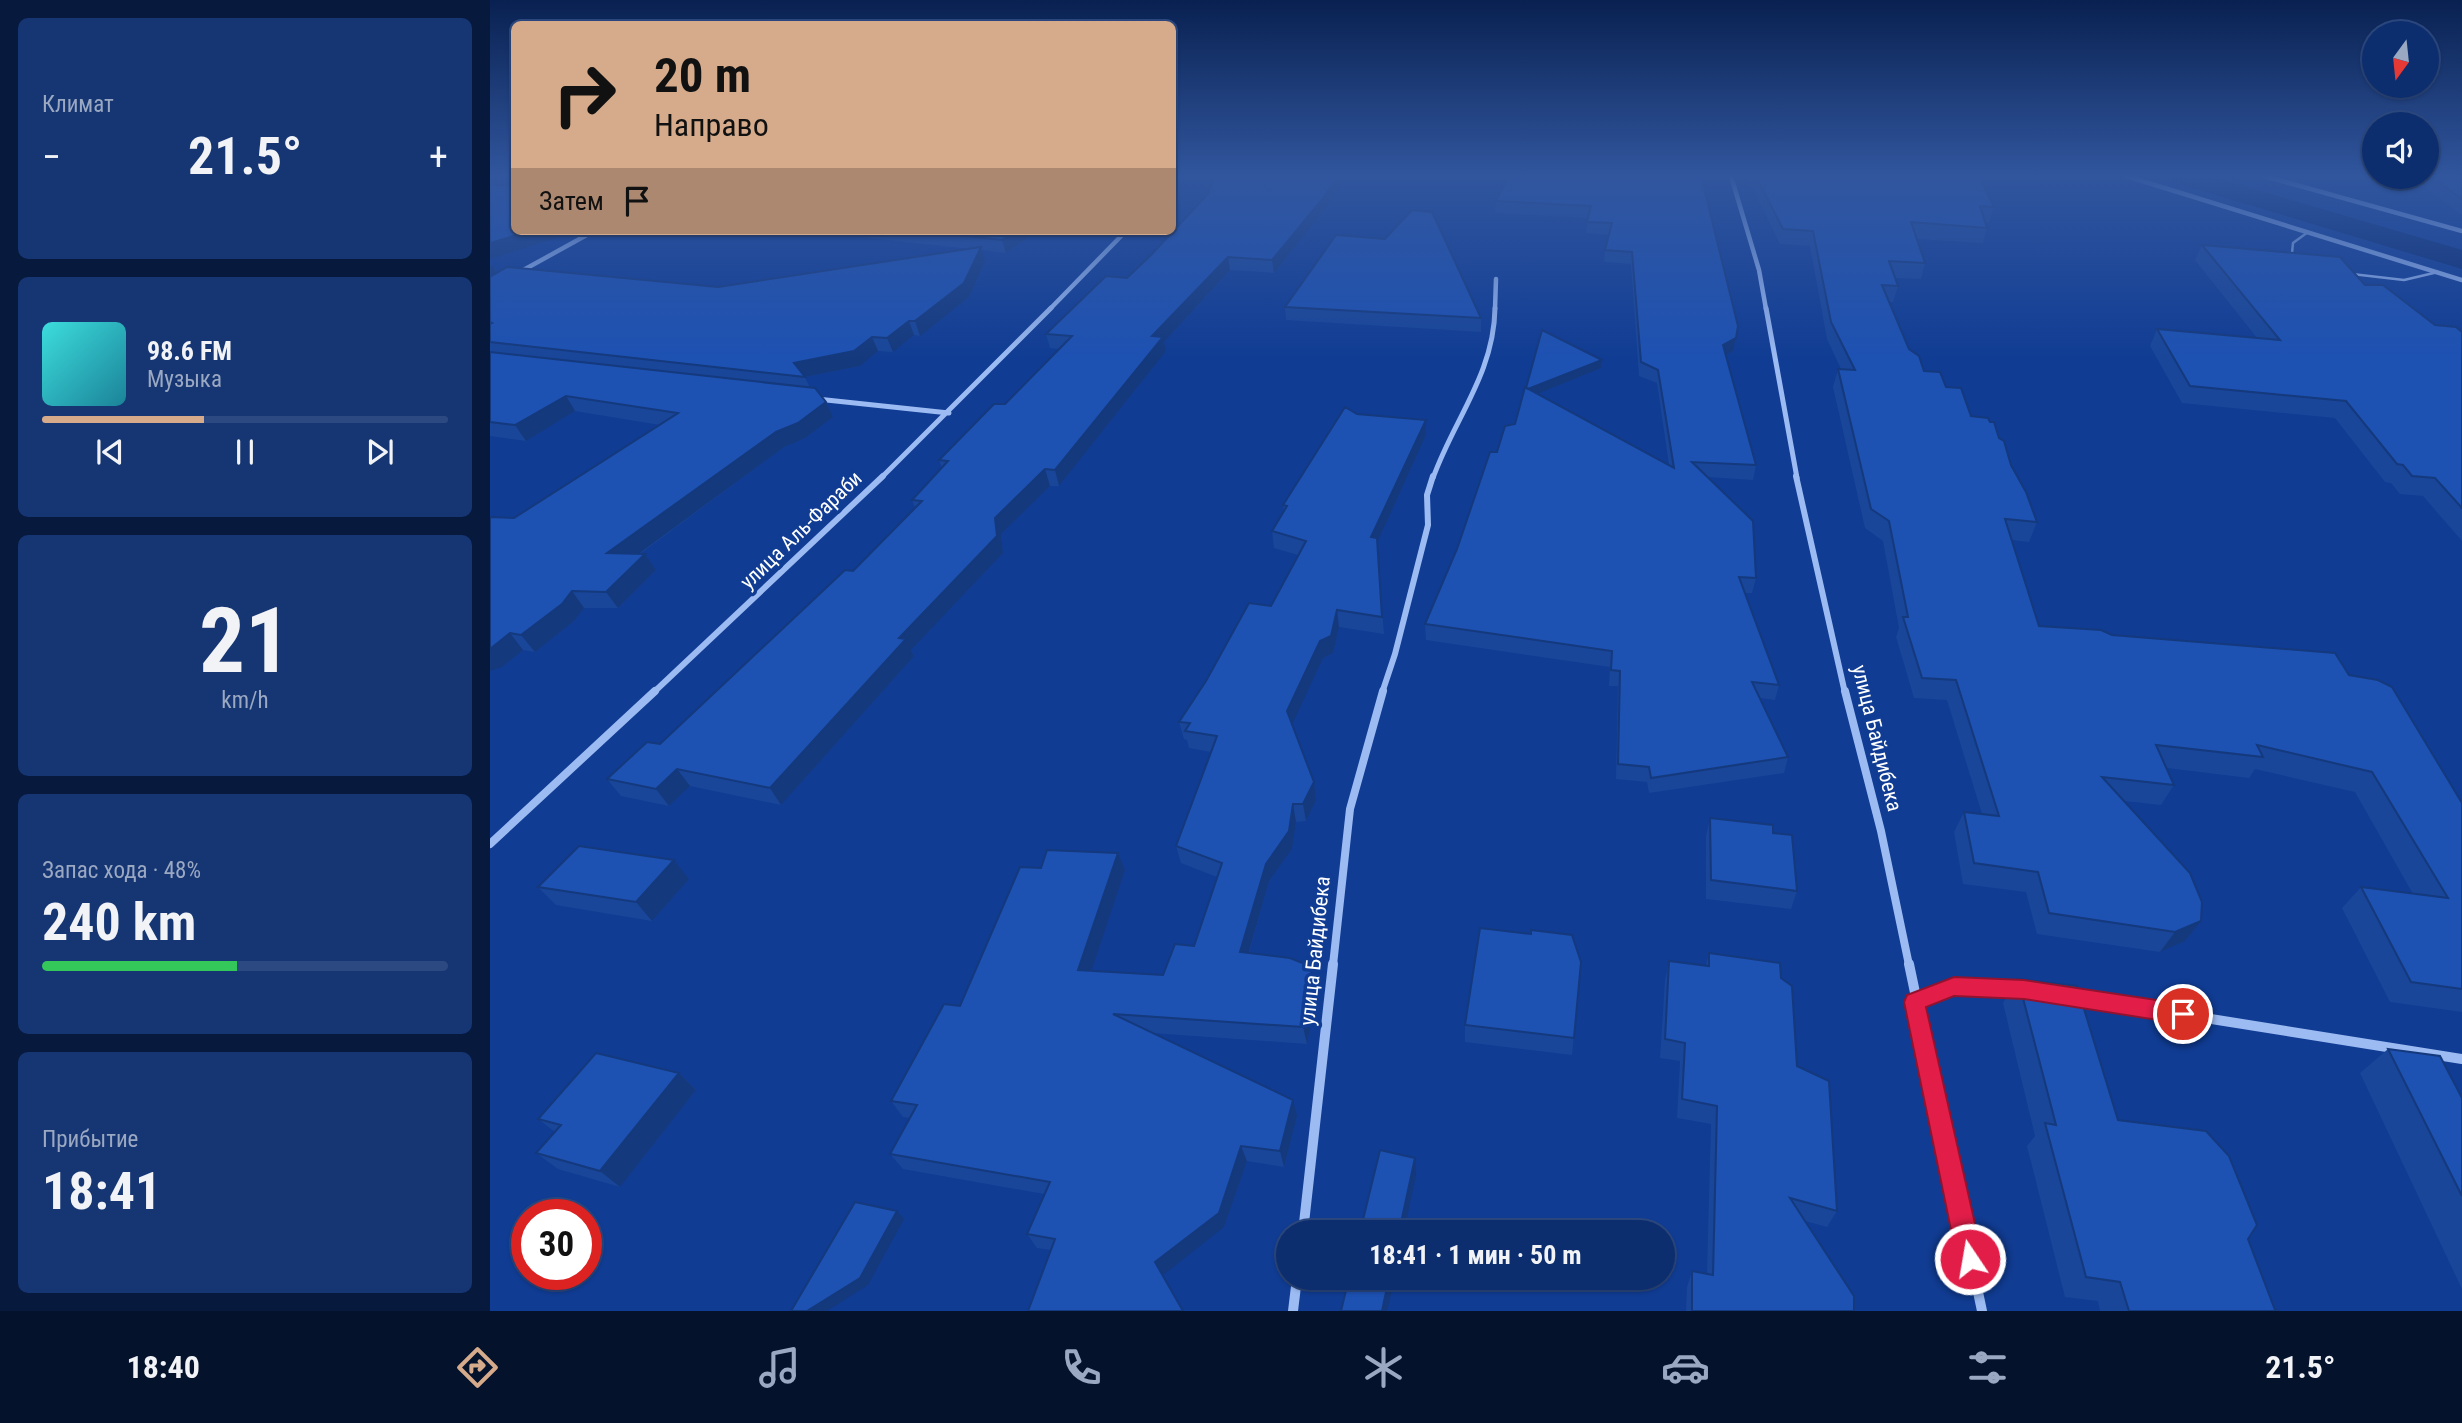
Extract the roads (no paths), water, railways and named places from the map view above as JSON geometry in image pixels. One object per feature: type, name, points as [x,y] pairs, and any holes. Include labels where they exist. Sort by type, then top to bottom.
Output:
[{"type":"street","points":[[514,276],[583,237]]},
{"type":"street","name":"улица Аль-Фараби","points":[[490,844],[780,575],[949,413],[1120,237]]},
{"type":"street","name":"улица Байдибека","points":[[1749,237],[1759,270],[1794,466],[1828,625],[1881,831],[1914,1002],[1982,1311]]},
{"type":"street","points":[[2325,237],[2462,280]]},
{"type":"street","name":"улица Байдибека","points":[[1304,1220],[1350,808],[1395,654],[1424,538],[1427,495],[1441,455],[1482,377],[1495,322],[1496,279]]},
{"type":"street","points":[[806,398],[949,413]]},
{"type":"street","points":[[1914,1002],[1954,987],[2037,992]]},
{"type":"street","points":[[2065,996],[2462,1059]]},
{"type":"street","points":[[1293,1311],[1296,1290]]},
{"type":"lane","points":[[2301,237],[2293,243],[2292,253],[2302,257]]},
{"type":"lane","points":[[2347,272],[2403,280],[2438,272]]},
{"type":"waterway","points":[[2386,237],[2462,260]]}]
